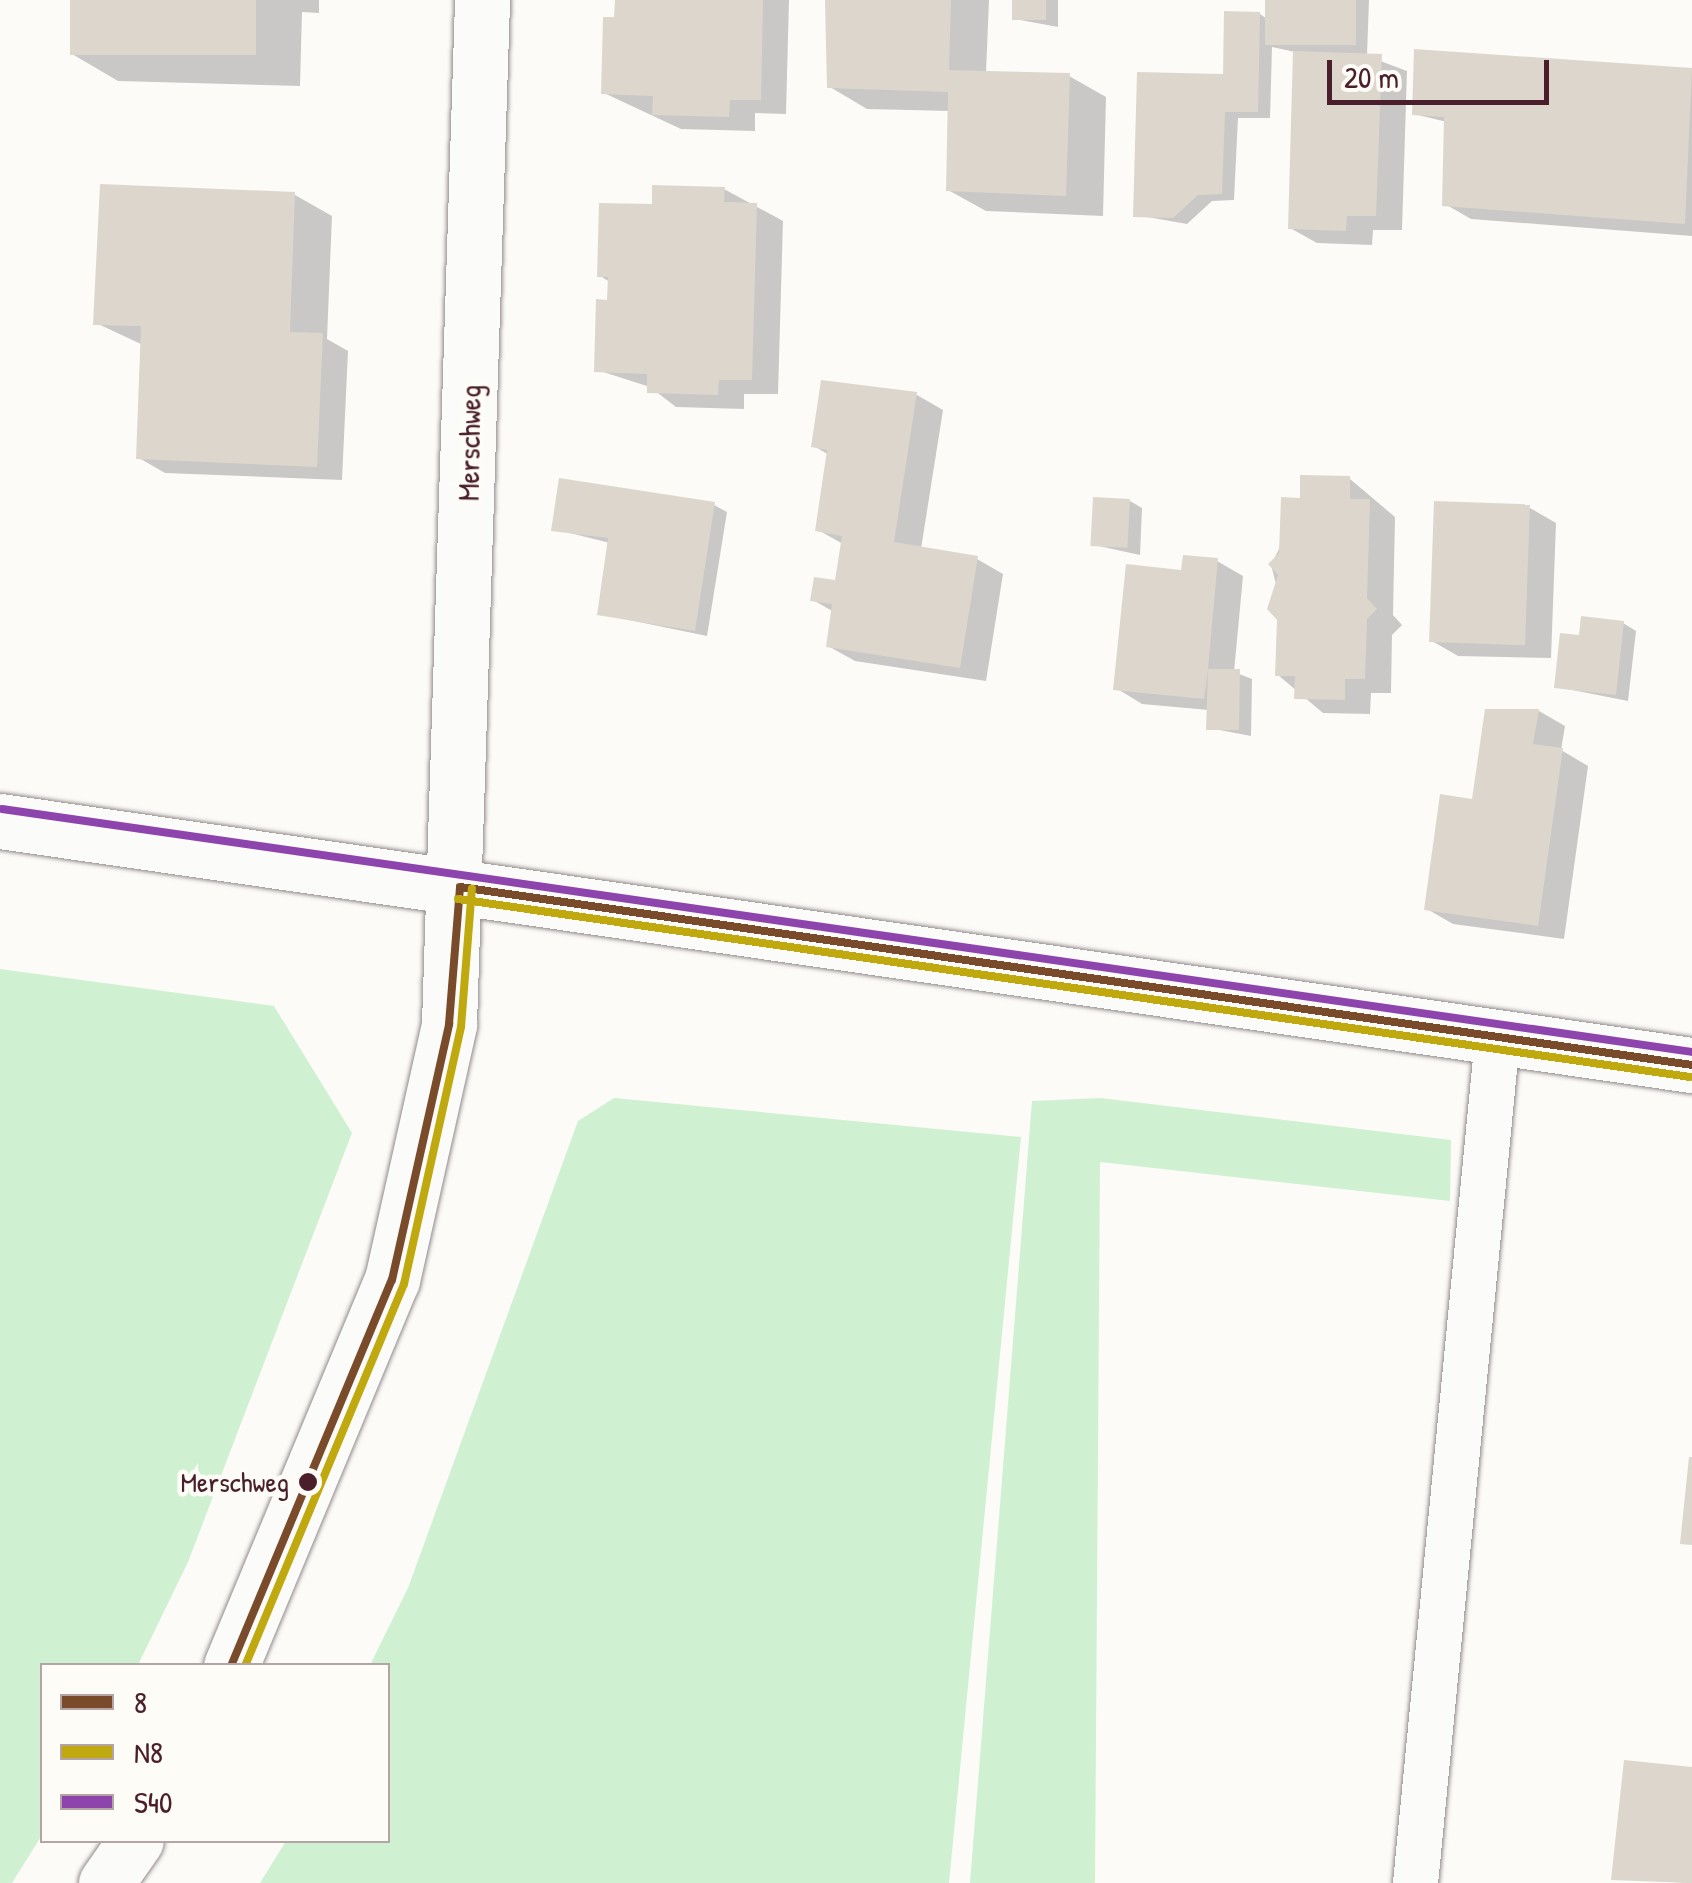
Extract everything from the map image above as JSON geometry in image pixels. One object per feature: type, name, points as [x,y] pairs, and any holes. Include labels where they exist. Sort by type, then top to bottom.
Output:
[{"type":"street","name":"Merschweg","points":[[232,1663],[392,1280],[449,1024],[460,887],[482,0]]},
{"type":"street","points":[[0,822],[1692,1066]]},
{"type":"street","points":[[106,1883],[134,1843]]},
{"type":"lane","points":[[1416,1883],[1497,1037]]},
{"type":"green space","points":[[0,969],[274,1006],[352,1133],[188,1562],[139,1663],[40,1663],[40,1838],[12,1883],[0,1883]]},
{"type":"green space","points":[[614,1098],[1021,1137],[949,1883],[260,1883],[285,1843],[390,1843],[390,1663],[371,1663],[408,1588],[578,1121]]},
{"type":"green space","points":[[1100,1098],[1451,1140],[1450,1201],[1100,1162],[1095,1883],[970,1883],[1032,1101]]},
{"type":"building","points":[[70,0],[256,0],[256,55],[70,55]]},
{"type":"building","points":[[615,0],[763,0],[761,100],[730,100],[729,117],[652,115],[653,96],[601,94],[603,17],[614,17]]},
{"type":"building","points":[[825,0],[951,0],[949,70],[1070,73],[1066,196],[946,191],[948,92],[827,88]]},
{"type":"building","points":[[1012,0],[1046,0],[1046,20],[1012,20]]},
{"type":"building","points":[[1265,0],[1356,0],[1356,45],[1265,45]]},
{"type":"building","points":[[1224,11],[1260,12],[1258,112],[1225,112],[1222,194],[1198,195],[1173,218],[1133,217],[1137,72],[1223,74]]},
{"type":"building","points":[[1414,49],[1692,68],[1685,224],[1442,206],[1444,117],[1412,115]]},
{"type":"building","points":[[1293,51],[1382,54],[1376,216],[1347,216],[1346,231],[1288,229]]},
{"type":"building","points":[[100,184],[295,192],[290,332],[323,333],[317,467],[136,459],[141,326],[93,325]]},
{"type":"building","points":[[652,185],[725,187],[724,202],[757,203],[752,380],[719,380],[718,395],[647,393],[647,374],[594,372],[596,299],[607,300],[608,277],[597,277],[599,203],[652,204]]},
{"type":"building","points":[[821,380],[917,392],[894,542],[978,556],[960,668],[826,647],[832,604],[810,601],[814,577],[835,580],[842,536],[815,531],[827,450],[811,447]]},
{"type":"building","points":[[1300,475],[1350,476],[1350,499],[1370,499],[1367,598],[1377,609],[1367,619],[1365,679],[1345,679],[1345,700],[1294,699],[1295,676],[1275,676],[1277,620],[1267,609],[1278,575],[1268,564],[1279,553],[1281,497],[1300,498]]},
{"type":"building","points":[[559,478],[715,502],[695,631],[597,615],[608,538],[551,531]]},
{"type":"building","points":[[1093,497],[1130,499],[1127,548],[1090,546]]},
{"type":"building","points":[[1434,501],[1530,504],[1525,645],[1429,642]]},
{"type":"building","points":[[1183,555],[1218,558],[1204,699],[1113,690],[1126,564],[1181,570]]},
{"type":"building","points":[[1581,616],[1624,621],[1616,695],[1554,688],[1560,633],[1579,635]]},
{"type":"building","points":[[1208,669],[1240,669],[1239,730],[1206,730]]},
{"type":"building","points":[[1485,709],[1539,709],[1533,744],[1563,748],[1538,926],[1424,910],[1440,794],[1472,799]]},
{"type":"building","points":[[1692,1457],[1692,1545],[1680,1544]]},
{"type":"building","points":[[1624,1760],[1692,1767],[1692,1883],[1611,1880]]},
{"type":"transit line","name":"S40","points":[[2,809],[1692,1052]]},
{"type":"transit line","name":"8","points":[[460,887],[1692,1065]]},
{"type":"transit line","name":"8","points":[[232,1663],[392,1280],[449,1024],[460,887]]},
{"type":"transit line","name":"N8","points":[[246,1663],[404,1284],[461,1027],[472,888]]},
{"type":"transit line","name":"N8","points":[[458,899],[1690,1077]]},
{"type":"place","name":"Merschweg","points":[[308,1482]]}]
